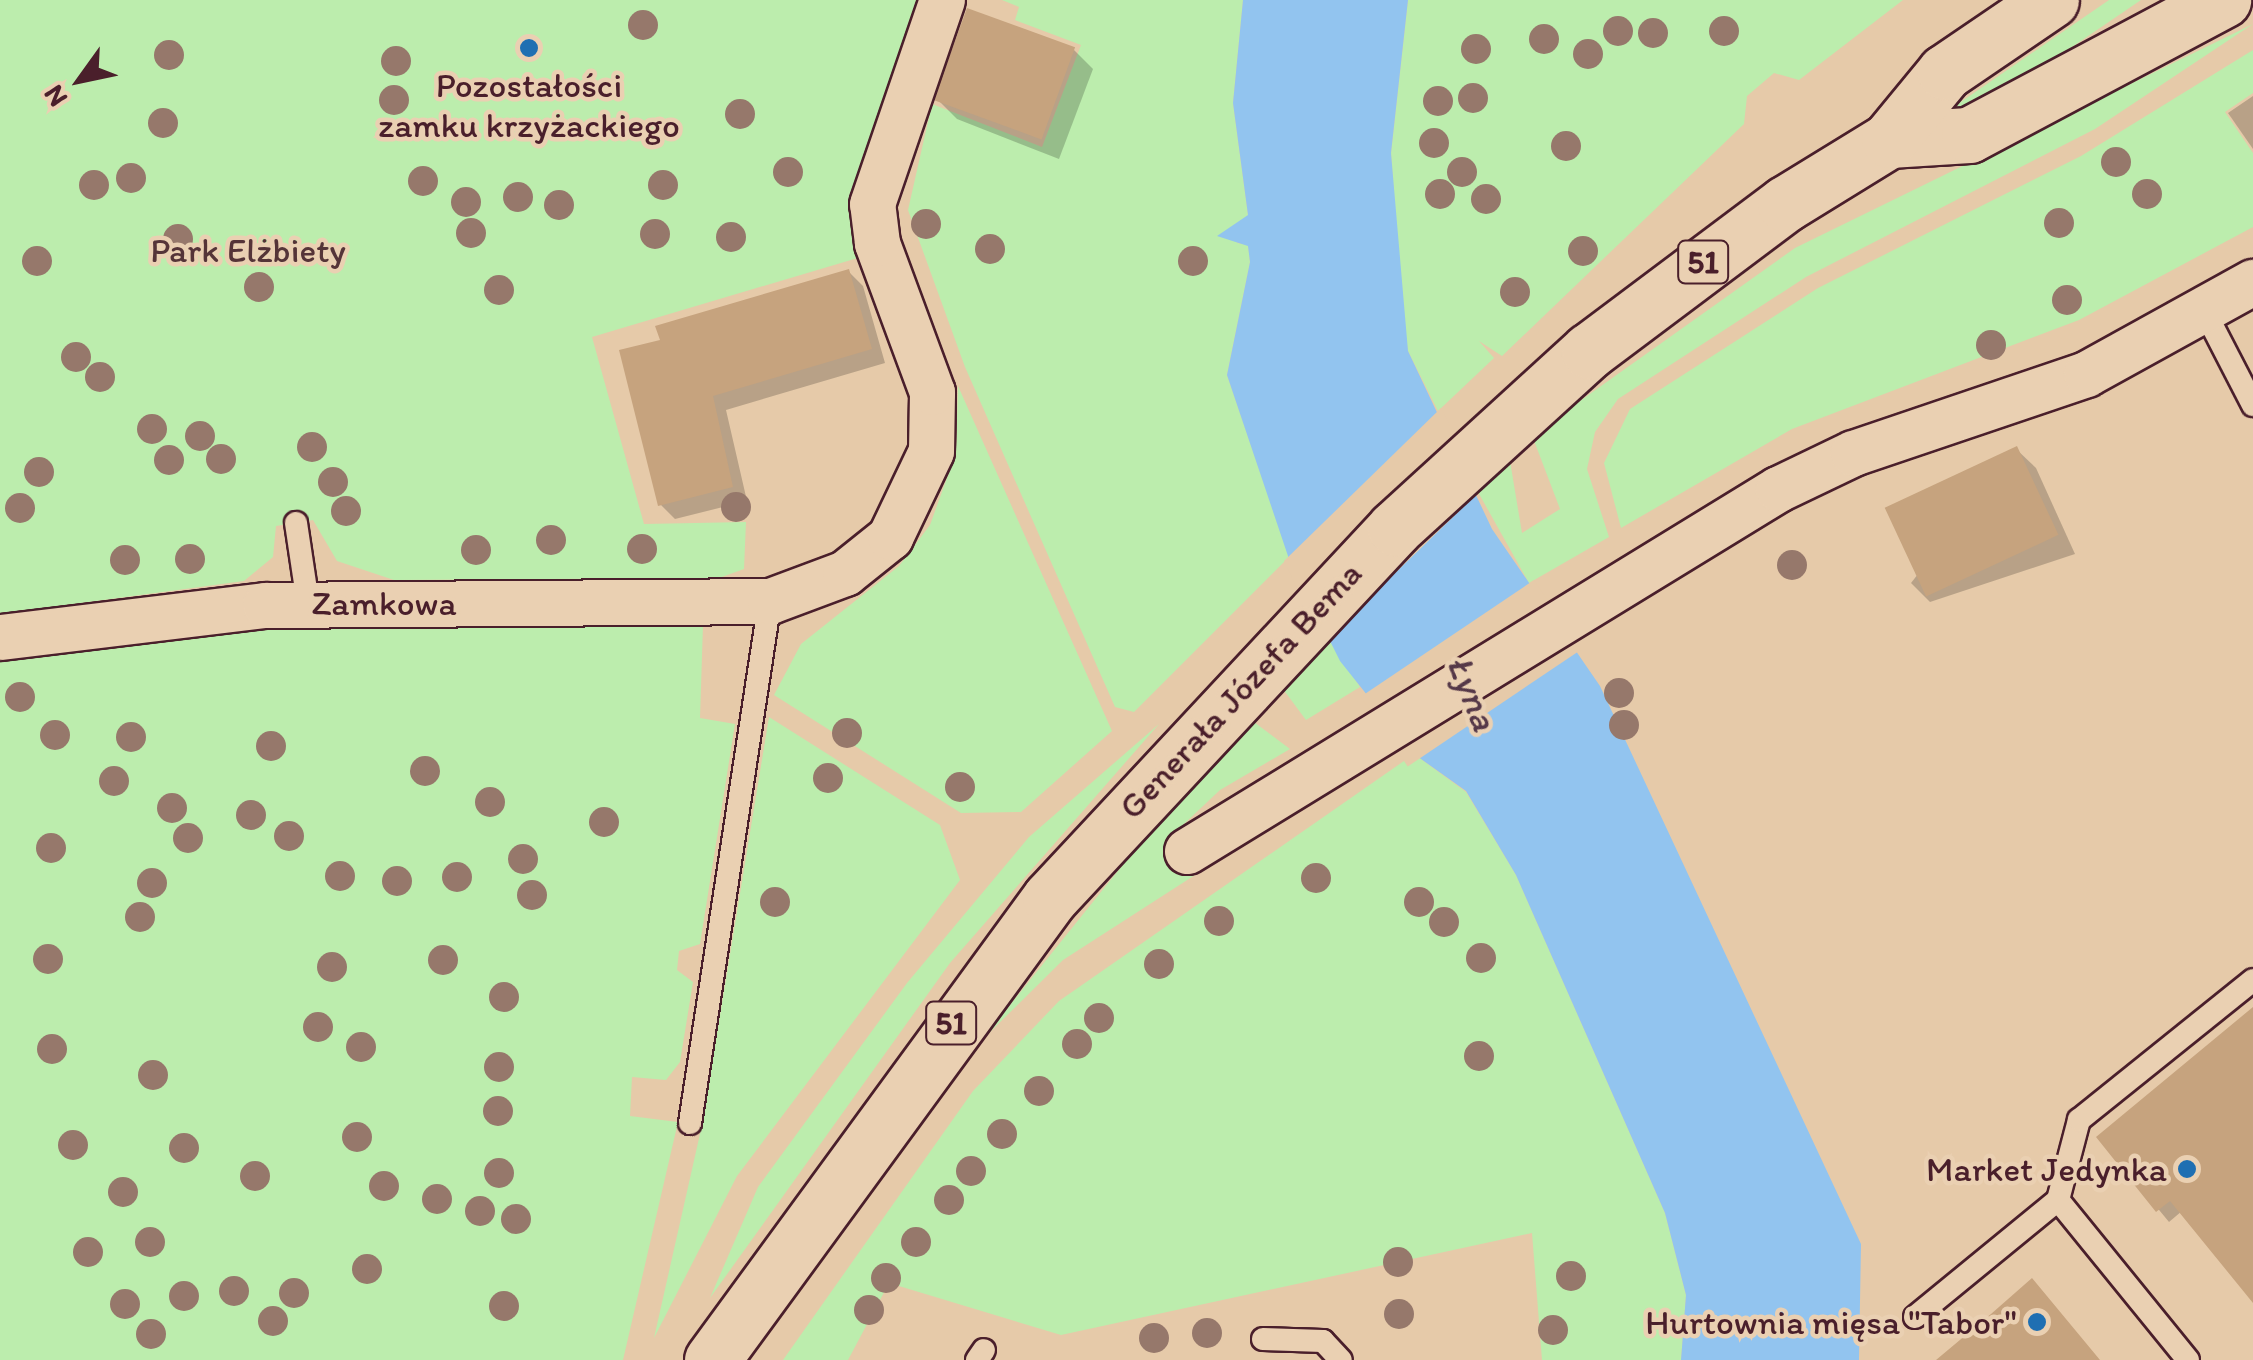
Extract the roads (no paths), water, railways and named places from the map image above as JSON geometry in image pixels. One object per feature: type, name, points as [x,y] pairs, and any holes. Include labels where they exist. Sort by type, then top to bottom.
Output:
[{"type":"main road","name":"Generała Józefa Bema","points":[[712,1360],[942,1034],[1218,709],[1528,401],[1678,280],[1890,140],[1945,72],[2052,0]]},
{"type":"main road","name":"Generała Józefa Bema","points":[[1890,140],[1970,135],[2222,0]]},
{"type":"street","name":"Zamkowa","points":[[0,637],[308,603],[770,601],[831,580],[890,538],[931,451],[932,392],[877,243],[872,204],[942,0]]},
{"type":"street","points":[[1188,850],[1310,769],[1634,570],[1853,453],[2086,374],[2253,282]]},
{"type":"lane","points":[[2204,310],[2253,405]]},
{"type":"lane","points":[[296,522],[308,603]]},
{"type":"lane","points":[[690,1124],[770,601]]},
{"type":"lane","points":[[1915,1317],[2058,1200],[2078,1120],[2253,980]]},
{"type":"lane","points":[[2058,1200],[2188,1360]]},
{"type":"lane","points":[[1263,1339],[1323,1341],[1341,1360]]},
{"type":"water","name":"Łyna","points":[[1243,0],[1408,0],[1391,153],[1408,351],[1492,529],[1600,686],[1861,1244],[1859,1360],[1681,1360],[1686,1295],[1665,1213],[1516,875],[1466,791],[1414,754],[1340,661],[1289,559],[1227,375],[1250,262],[1248,246],[1217,236],[1248,215],[1233,103]]},
{"type":"place","name":"Pozostałości zamku krzyżackiego","points":[[529,48]]},
{"type":"place","name":"Market Jedynka","points":[[2187,1169]]},
{"type":"place","name":"Hurtownia mięsa \"Tabor\"","points":[[2037,1322]]},
{"type":"park label","name":"Park Elżbiety","points":[[248,250]]}]
